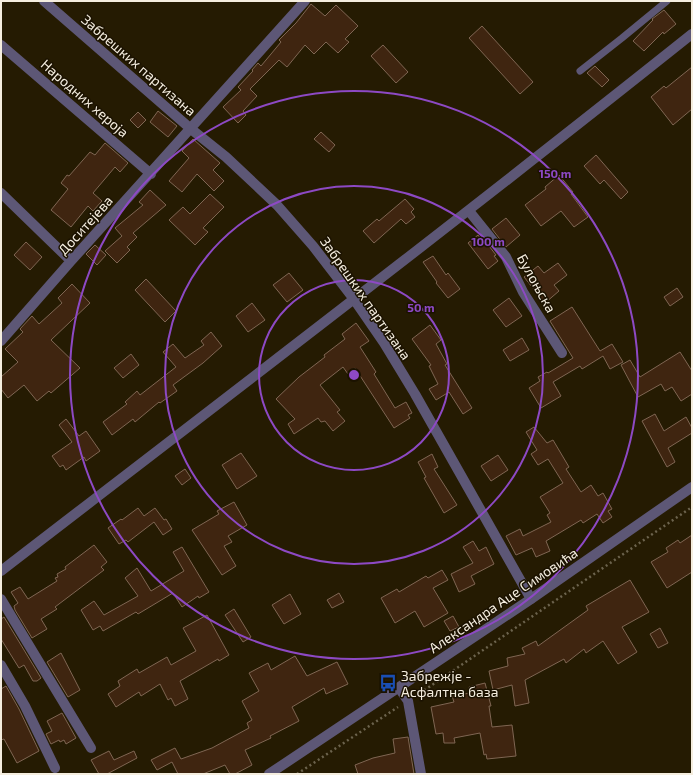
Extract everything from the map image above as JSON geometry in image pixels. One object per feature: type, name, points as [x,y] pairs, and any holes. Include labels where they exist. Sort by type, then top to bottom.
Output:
[{"type":"street","name":"Забрешких партизана","points":[[44,1],[226,158],[277,205],[313,246],[353,298],[384,343],[415,394],[531,599]]},
{"type":"street","name":"Доситејева","points":[[1,341],[305,1]]},
{"type":"street","points":[[1,571],[353,298],[469,211],[692,34]]},
{"type":"street","name":"Народних хероја","points":[[1,45],[151,174]]},
{"type":"street","points":[[1,194],[71,261]]},
{"type":"street","name":"Булоњска","points":[[469,211],[506,257],[523,292],[562,353]]},
{"type":"street","name":"Александра Аце Симовића","points":[[269,774],[531,599],[692,487]]},
{"type":"street","points":[[1,599],[90,748]]},
{"type":"street","points":[[1,665],[25,706],[55,768]]},
{"type":"street","points":[[399,688],[408,701],[421,774]]},
{"type":"lane","points":[[580,71],[667,1]]},
{"type":"path","points":[[297,774],[408,701],[692,507]]},
{"type":"building","points":[[311,4],[325,16],[336,5],[358,26],[345,39],[349,42],[338,53],[326,42],[314,54],[305,45],[287,67],[279,60],[250,89],[257,96],[243,111],[246,115],[238,123],[223,107],[241,90],[238,87],[253,71],[252,70],[258,63],[261,66],[281,42],[279,40],[296,23]]},
{"type":"building","points":[[664,10],[676,24],[664,34],[663,32],[644,51],[633,41],[653,20],[652,19]]},
{"type":"building","points":[[482,26],[533,82],[520,94],[469,38]]},
{"type":"building","points":[[383,45],[408,72],[396,83],[371,56]]},
{"type":"building","points":[[595,66],[609,80],[602,87],[587,73]]},
{"type":"building","points":[[692,67],[692,109],[673,125],[651,97],[664,86],[666,88]]},
{"type":"building","points":[[158,111],[177,126],[168,137],[150,122]]},
{"type":"building","points":[[138,112],[146,120],[138,128],[130,120]]},
{"type":"building","points":[[321,132],[335,145],[329,152],[314,139]]},
{"type":"building","points":[[193,139],[220,163],[213,170],[224,181],[214,191],[197,174],[182,192],[169,181],[189,158],[182,151]]},
{"type":"building","points":[[105,143],[128,163],[120,172],[115,167],[93,193],[102,201],[93,211],[88,206],[71,227],[51,210],[68,189],[61,183],[90,152],[95,155]]},
{"type":"building","points":[[596,155],[628,192],[621,199],[604,180],[600,184],[584,166]]},
{"type":"building","points":[[559,175],[573,192],[571,194],[588,217],[574,227],[561,211],[541,226],[525,205],[546,189],[545,187]]},
{"type":"building","points":[[150,190],[166,205],[133,233],[137,237],[127,247],[130,250],[117,263],[105,251],[122,236],[115,228],[143,205],[139,202]]},
{"type":"building","points":[[210,194],[224,207],[203,228],[208,232],[195,245],[169,220],[183,207],[190,214]]},
{"type":"building","points":[[405,199],[414,209],[411,212],[415,217],[406,224],[401,219],[374,243],[363,231],[377,219],[379,221]]},
{"type":"building","points":[[506,218],[520,235],[506,247],[492,229]]},
{"type":"building","points":[[478,235],[480,238],[482,237],[496,255],[494,256],[498,261],[488,269],[468,243]]},
{"type":"building","points":[[26,242],[42,257],[30,270],[14,255]]},
{"type":"building","points":[[95,245],[106,255],[97,265],[86,254]]},
{"type":"building","points":[[433,256],[446,275],[448,273],[460,289],[448,298],[436,283],[437,282],[423,262]]},
{"type":"building","points":[[558,263],[567,275],[554,285],[559,291],[545,303],[524,277],[538,266],[544,273]]},
{"type":"building","points":[[289,273],[303,290],[287,302],[273,285]]},
{"type":"building","points":[[146,279],[176,311],[165,322],[135,290]]},
{"type":"building","points":[[72,284],[90,303],[51,340],[80,368],[51,393],[49,391],[37,401],[24,385],[8,398],[1,389],[1,377],[18,362],[5,349],[23,332],[20,329],[32,316],[39,324],[62,303],[58,298]]},
{"type":"building","points":[[677,288],[683,297],[670,306],[664,297]]},
{"type":"building","points":[[509,298],[522,316],[506,327],[493,310]]},
{"type":"building","points":[[252,303],[265,320],[248,332],[236,316]]},
{"type":"building","points":[[572,307],[600,351],[612,344],[623,362],[610,369],[603,356],[582,369],[580,366],[553,382],[561,396],[541,408],[529,388],[540,381],[538,377],[547,372],[548,373],[573,358],[550,321]]},
{"type":"building","points":[[356,323],[369,341],[360,347],[376,372],[374,374],[395,408],[406,402],[412,413],[408,415],[410,418],[394,428],[355,368],[348,374],[343,367],[320,385],[340,410],[337,412],[345,421],[333,431],[325,421],[321,422],[318,418],[294,434],[288,424],[295,419],[276,399],[299,377],[325,357],[324,355],[345,339],[342,334]]},
{"type":"building","points":[[430,325],[441,340],[436,344],[447,364],[445,365],[472,408],[463,414],[449,392],[436,400],[429,389],[438,384],[429,366],[431,365],[412,339]]},
{"type":"building","points":[[211,332],[222,346],[203,363],[173,385],[177,391],[160,403],[159,402],[135,422],[133,419],[112,435],[103,422],[127,404],[125,402],[137,391],[140,395],[176,367],[163,352],[173,344],[185,358],[204,345],[201,341]]},
{"type":"building","points":[[522,338],[529,350],[510,361],[503,350]]},
{"type":"building","points":[[680,352],[692,371],[692,394],[681,401],[672,387],[665,391],[661,384],[638,397],[621,365],[630,360],[640,377]]},
{"type":"building","points":[[131,354],[139,365],[123,378],[114,368]]},
{"type":"building","points":[[655,414],[664,431],[686,417],[692,428],[692,433],[668,448],[675,462],[667,467],[642,421]]},
{"type":"building","points":[[66,419],[79,436],[86,431],[100,451],[86,461],[84,457],[66,470],[63,465],[60,467],[52,456],[72,442],[59,425]]},
{"type":"building","points":[[534,427],[547,443],[553,440],[569,467],[566,469],[581,492],[591,485],[598,496],[603,493],[612,509],[608,511],[612,517],[603,523],[597,514],[583,523],[581,520],[546,541],[550,551],[536,557],[532,548],[516,555],[506,536],[520,529],[523,536],[551,522],[547,515],[550,513],[540,497],[563,483],[548,459],[538,465],[531,454],[537,450],[526,432]]},
{"type":"building","points":[[241,453],[257,476],[237,489],[222,465]]},
{"type":"building","points":[[432,454],[438,467],[434,469],[457,505],[444,513],[424,478],[426,477],[418,462]]},
{"type":"building","points":[[498,455],[508,470],[491,481],[481,466]]},
{"type":"building","points":[[185,469],[191,478],[182,485],[175,476]]},
{"type":"building","points":[[234,502],[247,525],[228,536],[232,542],[224,546],[236,566],[222,575],[192,530],[219,514],[217,511]]},
{"type":"building","points":[[138,508],[144,516],[155,508],[164,520],[166,519],[172,529],[163,535],[154,522],[128,542],[126,540],[119,544],[108,528]]},
{"type":"building","points":[[692,535],[692,572],[667,588],[651,562],[668,552],[666,548],[678,540],[680,543]]},
{"type":"building","points":[[473,541],[479,551],[486,547],[494,564],[471,576],[475,584],[459,592],[451,574],[473,563],[463,547]]},
{"type":"building","points":[[94,545],[107,562],[101,567],[104,570],[55,607],[57,609],[41,619],[47,629],[32,638],[15,610],[14,606],[18,603],[11,592],[20,587],[28,599],[57,581],[55,578],[58,577],[57,574],[66,569],[65,567]]},
{"type":"building","points":[[182,547],[209,592],[199,598],[198,596],[182,607],[173,593],[138,614],[136,612],[103,631],[100,626],[93,630],[81,610],[94,601],[104,615],[138,596],[125,578],[137,568],[151,591],[184,571],[173,552]]},
{"type":"building","points":[[442,570],[448,580],[433,588],[448,613],[424,627],[415,611],[395,623],[381,598],[397,589],[399,592],[426,576],[428,578]]},
{"type":"building","points":[[630,580],[649,612],[622,627],[637,652],[618,664],[603,641],[586,653],[584,649],[566,663],[564,659],[525,680],[529,703],[515,706],[512,685],[493,690],[489,671],[508,666],[507,658],[525,654],[522,648],[536,641],[538,646],[588,610],[586,606]]},
{"type":"building","points":[[339,593],[344,602],[332,608],[327,600]]},
{"type":"building","points":[[290,594],[301,614],[284,624],[272,605]]},
{"type":"building","points":[[234,609],[251,637],[243,642],[225,615]]},
{"type":"building","points":[[207,615],[229,655],[219,661],[218,659],[180,681],[188,699],[175,706],[171,698],[168,700],[160,684],[141,696],[139,692],[116,707],[108,694],[120,686],[118,681],[137,669],[139,673],[167,657],[171,665],[196,651],[183,628]]},
{"type":"building","points":[[453,616],[459,627],[450,631],[444,621]]},
{"type":"building","points":[[4,617],[41,678],[37,681],[33,681],[24,665],[19,668],[1,639],[1,619]]},
{"type":"building","points":[[660,628],[668,643],[658,648],[650,634]]},
{"type":"building","points":[[61,653],[80,690],[68,697],[47,662]]},
{"type":"building","points":[[295,656],[307,676],[337,662],[348,684],[326,694],[324,688],[292,707],[299,721],[270,736],[271,738],[245,750],[252,765],[235,774],[230,774],[225,765],[203,774],[178,774],[172,762],[157,770],[151,760],[175,748],[181,759],[212,748],[249,728],[247,723],[252,720],[242,701],[259,691],[249,673],[268,663],[271,670]]},
{"type":"building","points":[[485,683],[491,706],[489,706],[492,727],[512,725],[516,756],[487,759],[486,754],[484,755],[480,733],[454,738],[455,743],[444,743],[443,733],[436,734],[431,707],[454,702],[452,696],[470,693],[469,687]]},
{"type":"building","points":[[6,686],[39,751],[17,763],[4,739],[1,740],[1,689]]},
{"type":"building","points":[[62,713],[76,738],[66,744],[64,740],[60,742],[59,740],[51,744],[46,734],[52,731],[47,721]]},
{"type":"building","points":[[408,737],[414,774],[358,774],[355,765],[373,758],[395,753],[393,739]]},
{"type":"building","points":[[109,751],[114,760],[134,751],[137,758],[107,774],[99,774],[91,760]]},
{"type":"place","name":"Забрежје - Асфалтна база","points":[[388,683]]}]
